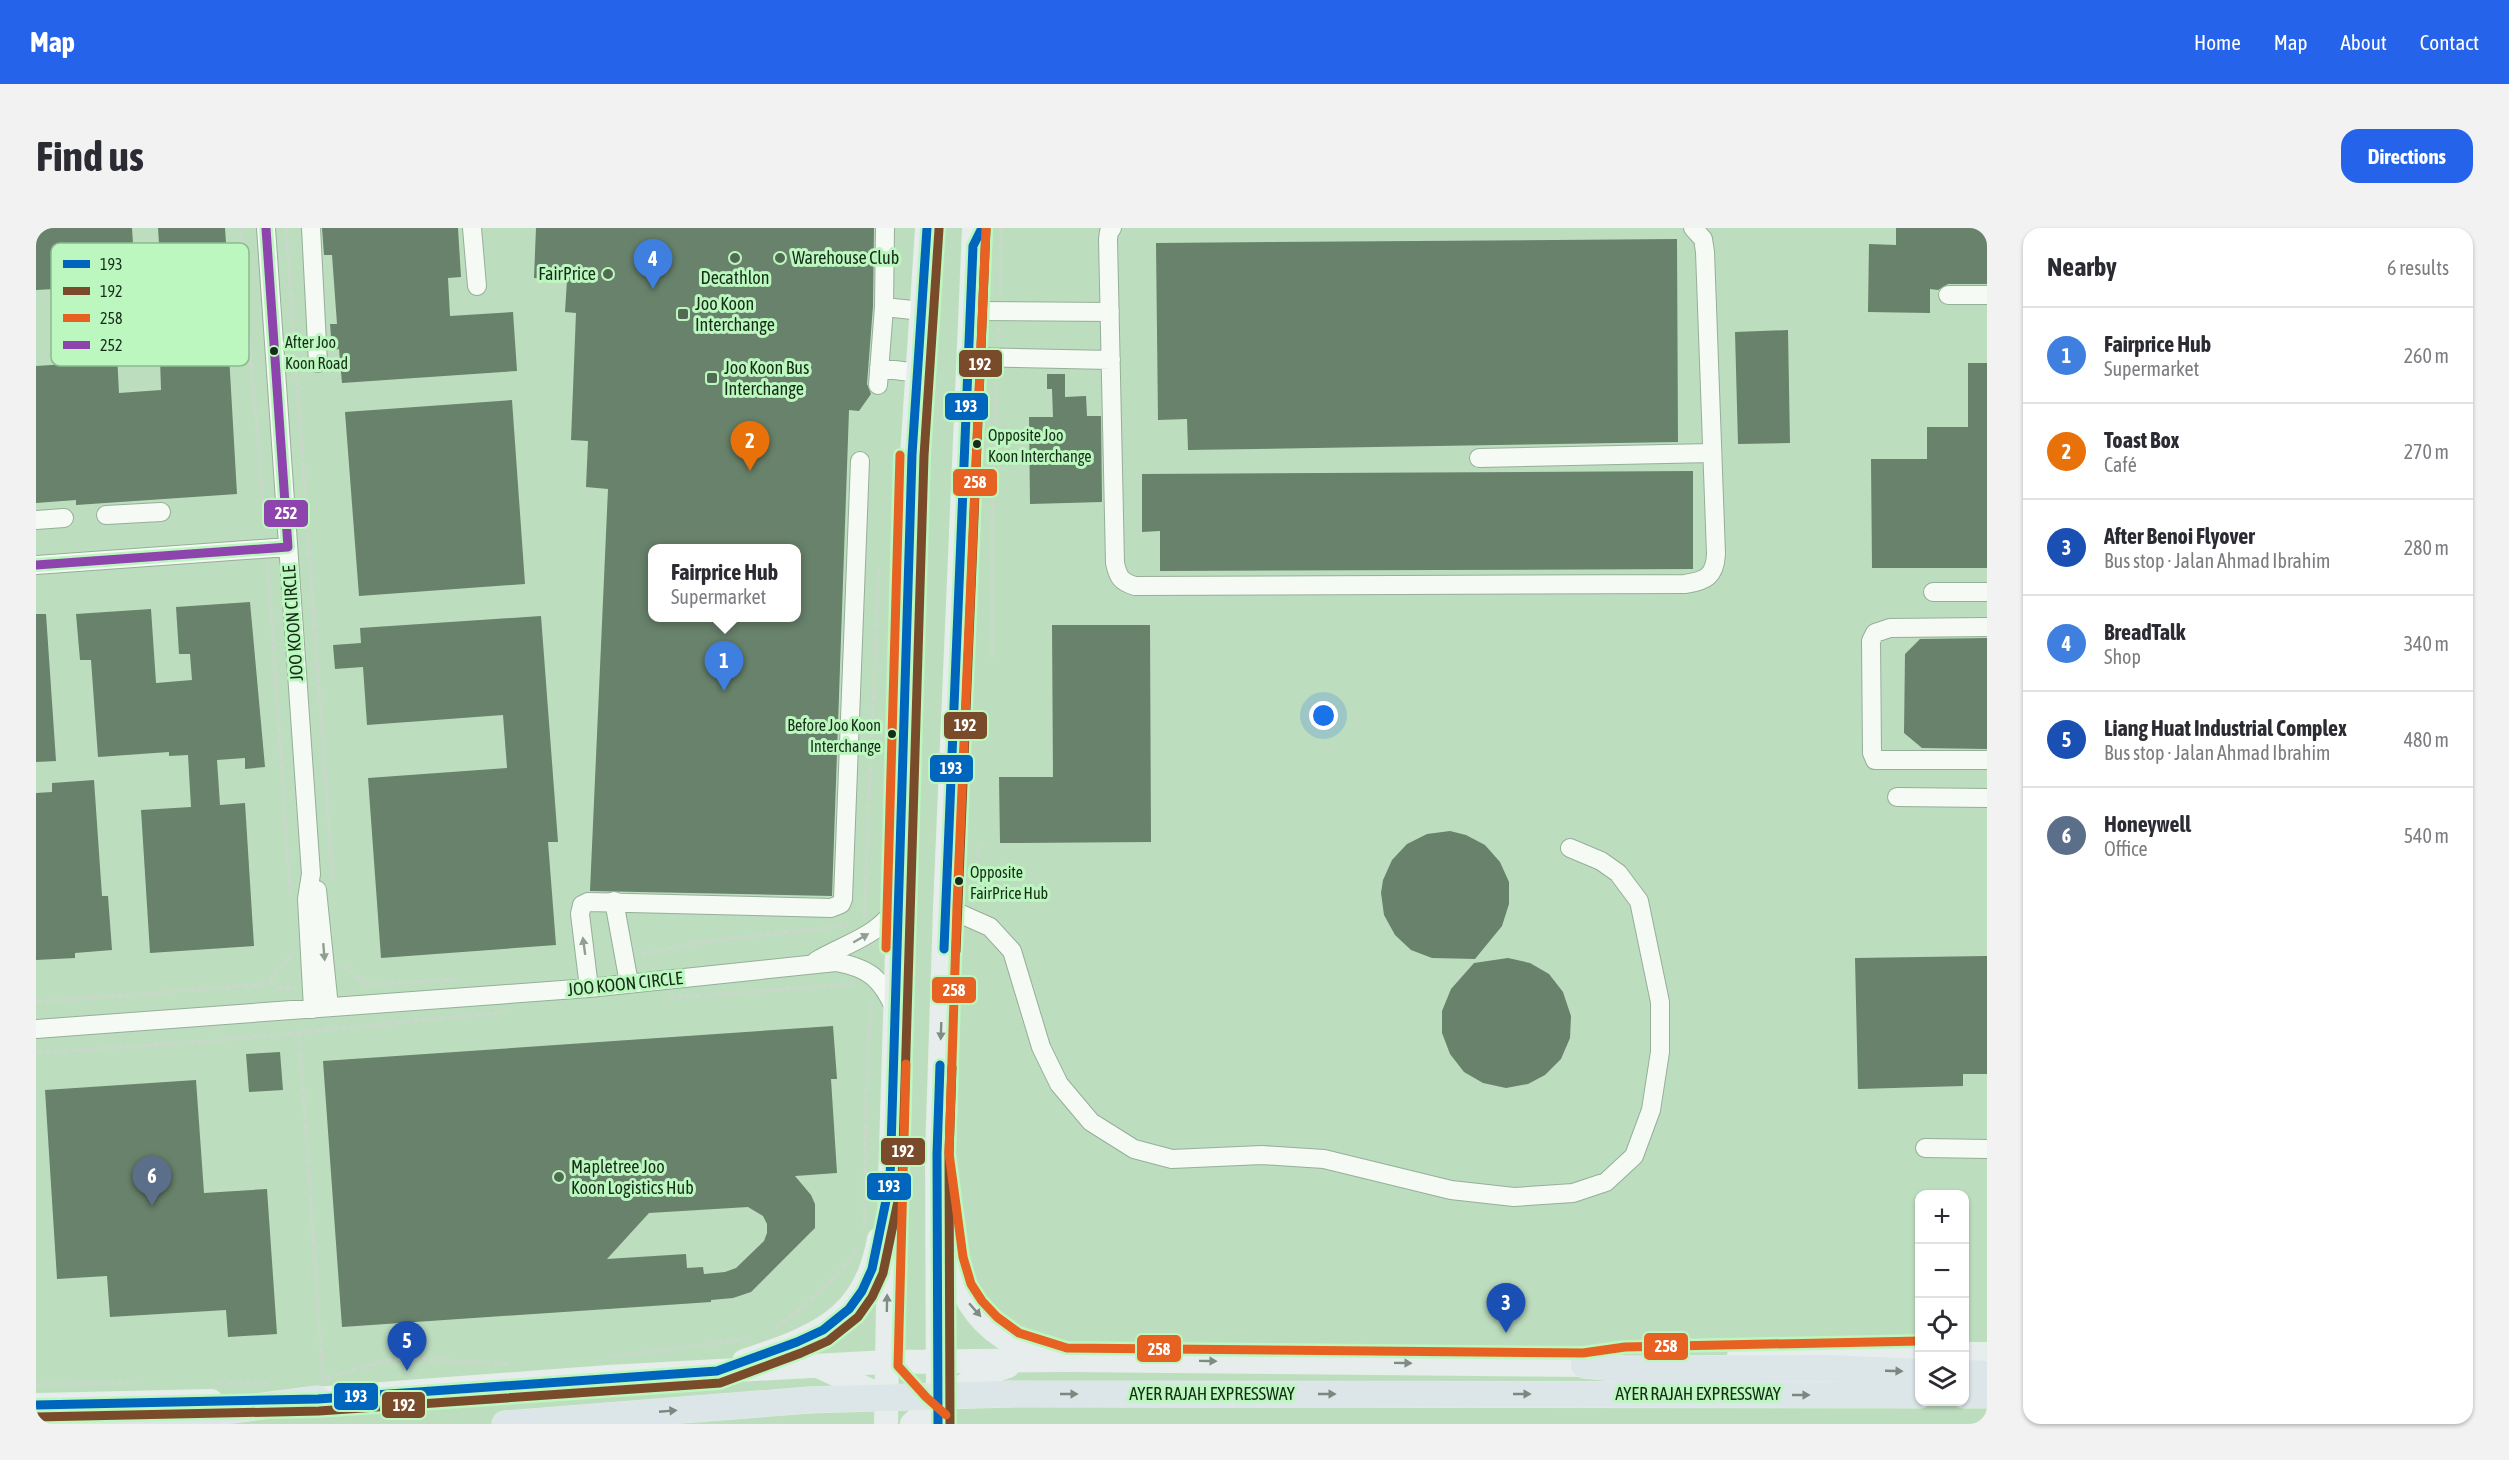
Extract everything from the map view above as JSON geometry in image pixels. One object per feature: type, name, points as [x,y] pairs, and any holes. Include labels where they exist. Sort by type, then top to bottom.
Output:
[{"type":"highway","points":[[1584,1365],[1624,1369],[1826,1368],[1915,1372]]},
{"type":"highway","points":[[1969,1373],[1987,1374]]},
{"type":"highway","points":[[49,1424],[232,1410],[318,1386]]},
{"type":"highway","name":"AYER RAJAH EXPRESSWAY","points":[[505,1424],[810,1400],[1011,1394],[1915,1395]]},
{"type":"highway","points":[[1969,1395],[1987,1395]]},
{"type":"main road","points":[[922,228],[923,259],[926,265]]},
{"type":"main road","points":[[885,1424],[912,455],[927,228]]},
{"type":"main road","points":[[976,234],[945,907],[947,1157],[951,1260],[960,1289],[972,1308],[989,1326],[1014,1344],[1065,1360]]},
{"type":"main road","points":[[923,1416],[937,1362],[947,1157]]},
{"type":"main road","points":[[717,1371],[806,1338],[823,1330],[849,1309],[862,1291],[872,1269],[890,1180]]},
{"type":"main road","points":[[36,1405],[114,1402],[318,1386],[717,1371],[816,1365],[886,1366],[1023,1360],[1584,1365],[1624,1359],[1915,1353]]},
{"type":"main road","points":[[1969,1354],[1987,1354]]},
{"type":"main road","points":[[923,1416],[991,1371],[1023,1360]]},
{"type":"main road","points":[[816,1365],[923,1416]]},
{"type":"main road","points":[[886,1366],[923,1416]]},
{"type":"street","name":"JOO KOON CIRCLE","points":[[266,228],[311,874],[307,899],[321,1008]]},
{"type":"street","points":[[311,228],[318,363]]},
{"type":"street","points":[[472,228],[477,286]]},
{"type":"street","points":[[885,228],[884,307],[879,376],[918,373]]},
{"type":"street","points":[[1112,228],[1108,239],[1115,563],[1118,577],[1125,583],[1136,586],[1673,584],[1701,582],[1712,575],[1715,567],[1705,252],[1703,239],[1693,228]]},
{"type":"street","points":[[1948,295],[1987,296]]},
{"type":"street","points":[[884,307],[922,311]]},
{"type":"street","points":[[971,311],[1110,312]]},
{"type":"street","points":[[969,357],[1111,360]]},
{"type":"street","points":[[1479,458],[1712,453]]},
{"type":"street","points":[[589,988],[580,914],[582,905],[588,902],[831,908],[840,904],[843,887],[860,461]]},
{"type":"street","points":[[106,515],[161,512]]},
{"type":"street","points":[[36,520],[64,518]]},
{"type":"street","points":[[36,565],[288,547]]},
{"type":"street","points":[[1933,592],[1987,592]]},
{"type":"street","points":[[1987,627],[1890,628],[1875,633],[1871,641],[1872,753],[1875,760],[1987,760]]},
{"type":"street","points":[[1897,797],[1987,798]]},
{"type":"street","points":[[945,907],[990,927],[1012,951],[1041,1047],[1059,1084],[1091,1122],[1134,1149],[1172,1159],[1262,1155],[1324,1159],[1451,1190],[1514,1197],[1573,1193],[1606,1182],[1634,1156],[1651,1110],[1660,1052],[1660,1002],[1639,901],[1618,873],[1601,861],[1570,848]]},
{"type":"street","name":"JOO KOON CIRCLE","points":[[812,964],[873,931],[886,921],[900,900]]},
{"type":"street","points":[[614,901],[629,983]]},
{"type":"street","name":"JOO KOON CIRCLE","points":[[36,1029],[589,988],[836,962],[852,965],[870,974],[886,989],[896,1010]]},
{"type":"street","points":[[1925,1148],[1987,1149]]},
{"type":"path","points":[[240,228],[241,243]]},
{"type":"path","points":[[286,228],[333,885]]},
{"type":"path","points":[[992,658],[992,519],[1001,228]]},
{"type":"path","points":[[249,335],[267,548],[290,894]]},
{"type":"path","points":[[989,443],[989,429],[996,430]]},
{"type":"path","points":[[873,931],[864,922],[864,890],[879,568]]},
{"type":"path","points":[[970,918],[976,891],[978,842]]},
{"type":"path","points":[[36,1002],[260,985],[269,981],[294,951]]},
{"type":"path","points":[[340,954],[342,965],[351,974]]},
{"type":"path","points":[[864,1228],[866,1100],[872,986],[870,974]]},
{"type":"path","points":[[661,999],[853,984]]},
{"type":"path","points":[[36,1053],[299,1033],[509,1012]]},
{"type":"path","points":[[299,1033],[318,1386],[389,1360],[425,1359],[515,1364]]},
{"type":"path","points":[[947,1157],[961,1226]]},
{"type":"path","points":[[774,1329],[801,1309],[826,1284],[850,1258],[862,1239]]},
{"type":"path","points":[[604,1357],[754,1338]]},
{"type":"path","points":[[36,1385],[148,1382]]},
{"type":"path","points":[[207,1383],[276,1383]]},
{"type":"building","points":[[36,228],[132,228],[133,243],[51,243],[51,289],[36,290]]},
{"type":"building","points":[[158,228],[225,228],[226,243],[159,243]]},
{"type":"building","points":[[322,228],[458,228],[461,277],[448,278],[450,316],[513,312],[517,371],[342,383],[339,349],[332,350],[330,324],[337,324],[332,255],[324,255]]},
{"type":"building","points":[[536,228],[874,228],[873,306],[867,384],[871,394],[859,411],[849,410],[832,896],[590,891],[608,489],[586,487],[588,441],[571,440],[576,313],[565,312],[567,280],[534,278]]},
{"type":"building","points":[[1896,228],[1987,228],[1987,284],[1948,284],[1938,290],[1930,289],[1930,313],[1868,312],[1869,244],[1896,245]]},
{"type":"building","points":[[1677,239],[1678,442],[1188,450],[1187,419],[1158,420],[1156,243]]},
{"type":"building","points":[[1788,330],[1790,443],[1738,444],[1735,332]]},
{"type":"building","points":[[1968,363],[1987,363],[1987,568],[1872,568],[1871,459],[1927,459],[1927,427],[1968,427]]},
{"type":"building","points":[[36,366],[118,366],[119,393],[161,390],[160,366],[230,366],[237,494],[76,505],[76,500],[36,503]]},
{"type":"building","points":[[1047,374],[1065,374],[1065,397],[1086,396],[1087,416],[1101,416],[1102,502],[1030,504],[1029,417],[1053,417],[1052,389],[1047,389]]},
{"type":"building","points":[[512,400],[525,584],[359,596],[345,412]]},
{"type":"building","points":[[1693,471],[1693,569],[1160,571],[1160,531],[1142,532],[1142,474]]},
{"type":"building","points":[[250,602],[265,767],[245,769],[245,758],[217,760],[220,805],[245,803],[254,946],[150,953],[141,810],[191,807],[188,755],[169,756],[169,752],[98,757],[91,660],[80,660],[76,614],[151,609],[156,683],[192,680],[190,654],[179,654],[176,607]]},
{"type":"building","points":[[36,614],[46,614],[56,761],[36,762]]},
{"type":"building","points":[[541,616],[558,842],[548,842],[556,945],[381,958],[368,778],[507,768],[503,715],[367,725],[363,667],[335,669],[333,645],[361,643],[360,628]]},
{"type":"building","points":[[1052,625],[1150,625],[1151,842],[1000,843],[999,777],[1053,777]]},
{"type":"building","points":[[1987,638],[1987,749],[1922,748],[1904,733],[1905,654],[1920,639]]},
{"type":"building","points":[[94,780],[102,896],[108,896],[112,950],[75,953],[75,958],[36,960],[36,793],[52,792],[52,783]]},
{"type":"building","points":[[1450,831],[1466,835],[1485,845],[1500,862],[1509,882],[1509,904],[1502,926],[1475,959],[1432,958],[1411,950],[1395,935],[1384,915],[1381,893],[1383,880],[1392,860],[1407,844],[1427,834]]},
{"type":"building","points":[[1987,956],[1987,1074],[1963,1074],[1963,1086],[1858,1089],[1855,958]]},
{"type":"building","points":[[1508,958],[1530,963],[1549,974],[1563,992],[1571,1016],[1570,1038],[1561,1059],[1545,1075],[1528,1084],[1506,1088],[1483,1083],[1464,1072],[1450,1054],[1442,1033],[1442,1011],[1451,989],[1474,963]]},
{"type":"building","name":"Mapletree Joo Koon Logistics Hub","points":[[833,1026],[837,1079],[831,1079],[837,1173],[795,1176],[811,1195],[815,1204],[815,1228],[751,1292],[733,1298],[711,1300],[711,1302],[342,1327],[323,1061]],"holes":[[[748,1207],[763,1216],[767,1224],[764,1241],[736,1268],[725,1272],[704,1274],[703,1267],[687,1268],[686,1254],[607,1259],[649,1213]]]},
{"type":"building","points":[[280,1052],[283,1090],[249,1092],[246,1054]]},
{"type":"building","points":[[196,1080],[204,1193],[267,1189],[277,1334],[228,1337],[226,1310],[110,1317],[107,1276],[57,1279],[45,1090]]},
{"type":"transit line","name":"252","points":[[36,565],[288,547],[266,228]]},
{"type":"transit line","name":"193","points":[[36,1405],[318,1399],[717,1371],[797,1342],[823,1330],[849,1309],[862,1291],[872,1269],[890,1181],[912,455],[927,228]]},
{"type":"transit line","name":"193","points":[[944,949],[973,246],[982,228]]},
{"type":"transit line","name":"192","points":[[956,951],[986,228]]},
{"type":"transit line","name":"192","points":[[36,1417],[319,1411],[720,1383],[828,1341],[858,1317],[872,1297],[883,1273],[902,1182],[924,456],[939,229]]},
{"type":"transit line","name":"258","points":[[986,229],[957,907],[949,1153],[963,1257],[971,1284],[982,1301],[997,1317],[1019,1333],[1067,1348],[1583,1353],[1625,1347],[1915,1341]]},
{"type":"transit line","name":"258","points":[[886,948],[900,455]]},
{"type":"transit line","name":"258","points":[[906,1064],[898,1366],[946,1415]]},
{"type":"transit line","name":"193","points":[[938,1424],[937,1154],[940,1065]]},
{"type":"transit line","name":"192","points":[[950,1424],[949,1154],[952,1067]]},
{"type":"place","name":"Decathlon","points":[[735,258]]},
{"type":"place","name":"Warehouse Club","points":[[780,258]]},
{"type":"place","name":"FairPrice","points":[[608,274]]},
{"type":"place","name":"BreadTalk","points":[[653,289]]},
{"type":"place","name":"Joo Koon Interchange","points":[[683,314]]},
{"type":"place","name":"After Joo Koon Road","points":[[274,351]]},
{"type":"place","name":"Joo Koon Bus Interchange","points":[[712,378]]},
{"type":"place","name":"Opposite Joo Koon Interchange","points":[[977,444]]},
{"type":"place","name":"Toast Box","points":[[750,471]]},
{"type":"place","name":"Fairprice Hub","points":[[724,691]]},
{"type":"place","name":"Before Joo Koon Interchange","points":[[892,734]]},
{"type":"place","name":"Opposite FairPrice Hub","points":[[959,881]]},
{"type":"place","name":"Mapletree Joo Koon Logistics Hub","points":[[559,1177]]},
{"type":"place","name":"Honeywell","points":[[152,1206]]},
{"type":"place","name":"After Benoi Flyover","points":[[1506,1333]]},
{"type":"place","name":"Liang Huat Industrial Complex","points":[[407,1371]]}]
